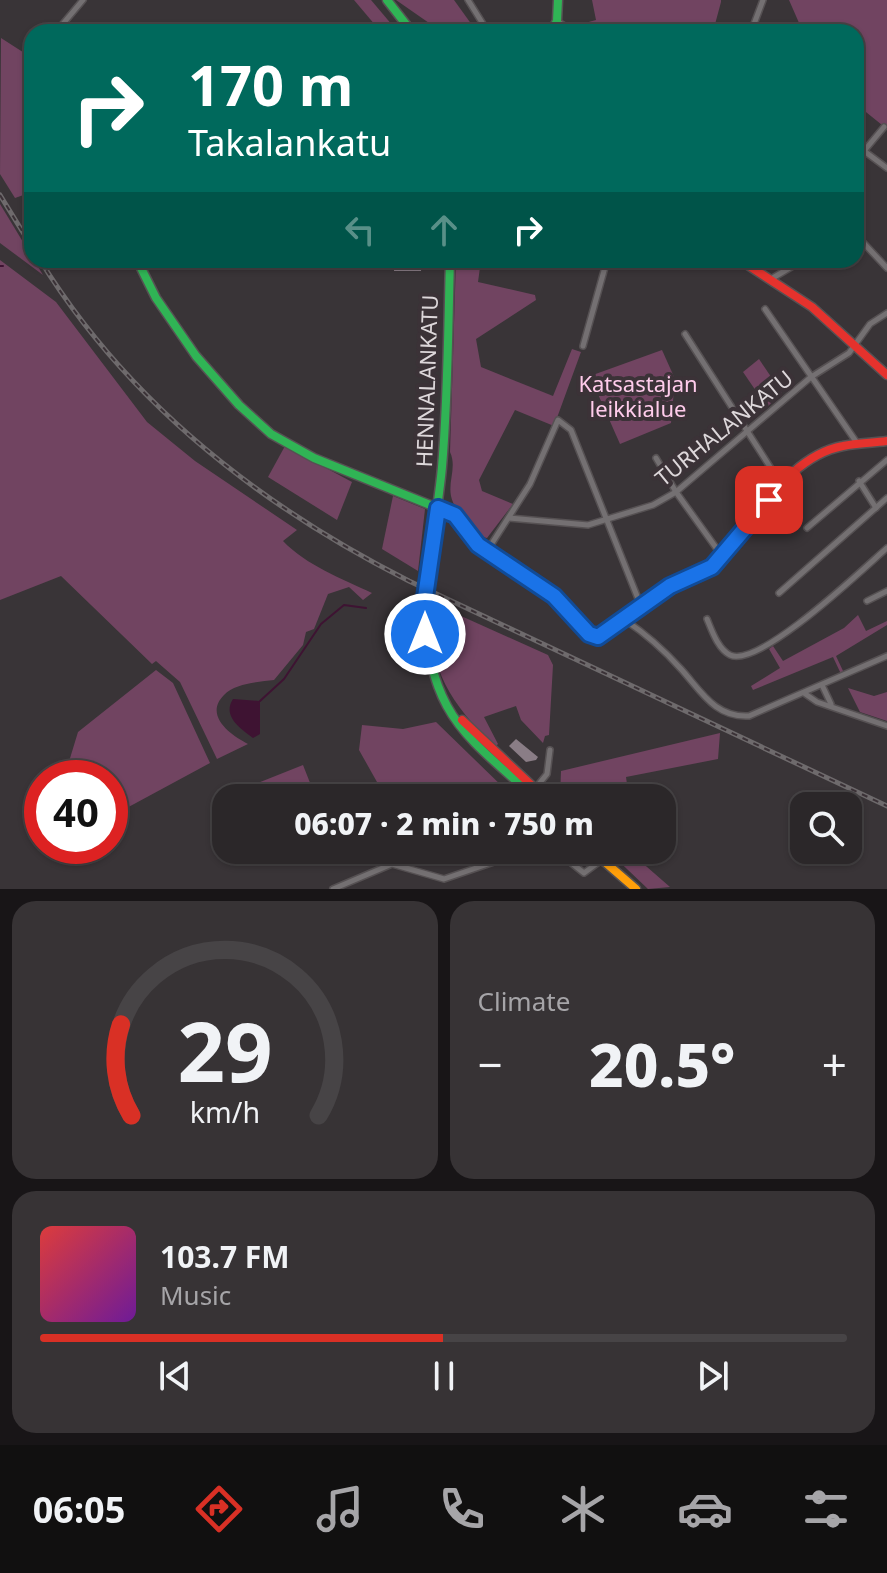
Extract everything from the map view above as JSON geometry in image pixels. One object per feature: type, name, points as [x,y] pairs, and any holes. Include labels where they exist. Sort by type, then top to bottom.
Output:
[{"type":"street","points":[[63,24],[83,0]]},
{"type":"street","points":[[387,0],[406,24]]},
{"type":"street","points":[[468,0],[483,24]]},
{"type":"street","points":[[555,24],[558,0]]},
{"type":"street","points":[[754,24],[763,0]]},
{"type":"street","points":[[557,21],[562,24]]},
{"type":"street","points":[[884,127],[864,151],[887,168]]},
{"type":"street","points":[[864,244],[887,268]]},
{"type":"street","points":[[141,268],[156,298],[196,356],[239,405],[271,434],[314,458],[455,515],[470,536],[487,551],[554,596],[589,634],[598,637],[670,586],[712,567],[723,558],[781,484],[814,457],[857,443],[887,441]]},
{"type":"street","name":"HENNALANKATU","points":[[450,268],[443,465],[424,604],[428,657],[440,691],[524,784]]},
{"type":"street","points":[[583,346],[605,268]]},
{"type":"street","points":[[753,268],[812,307],[887,375]]},
{"type":"street","points":[[771,279],[787,268]]},
{"type":"street","points":[[765,309],[857,443]]},
{"type":"street","name":"TURHALANKATU","points":[[509,518],[588,525],[653,505],[676,492],[811,377],[849,353],[870,324],[887,313]]},
{"type":"street","points":[[685,334],[781,484]]},
{"type":"street","points":[[487,551],[541,463],[558,420],[571,430],[641,606]]},
{"type":"street","points":[[656,458],[723,558]]},
{"type":"street","points":[[807,528],[887,460]]},
{"type":"street","points":[[859,481],[876,508]]},
{"type":"street","points":[[779,593],[887,498]]},
{"type":"street","points":[[707,619],[721,647],[729,654],[735,657],[753,653],[779,638],[887,548]]},
{"type":"street","points":[[867,601],[887,591]]},
{"type":"street","points":[[624,620],[647,635],[683,670],[703,696],[727,713],[749,716],[887,656]]},
{"type":"street","points":[[821,685],[832,705]]},
{"type":"street","points":[[804,693],[817,702],[887,726]]},
{"type":"street","points":[[540,784],[547,774],[550,750]]},
{"type":"street","points":[[333,889],[392,864],[444,879],[488,864]]},
{"type":"street","points":[[573,864],[584,873],[596,864]]},
{"type":"street","points":[[608,864],[636,889]]},
{"type":"street","points":[[442,888],[444,879]]},
{"type":"green space","points":[[354,0],[371,0],[391,24],[374,24]]},
{"type":"green space","points":[[396,0],[454,0],[471,24],[430,24]]},
{"type":"green space","points":[[592,0],[721,0],[715,24],[581,24],[596,20]]},
{"type":"green space","points":[[789,0],[887,0],[887,129],[864,110],[864,24],[800,24]]},
{"type":"green space","points":[[1,38],[24,53],[24,195],[15,198],[0,174]]},
{"type":"green space","points":[[0,204],[24,244],[24,261],[0,243]]},
{"type":"green space","points":[[0,260],[56,302],[147,422],[195,461],[297,530],[283,541],[292,550],[325,571],[372,593],[363,600],[349,587],[328,594],[314,629],[306,632],[303,645],[274,680],[254,682],[224,695],[218,703],[218,718],[228,731],[248,744],[217,759],[180,682],[156,661],[152,664],[61,576],[0,600]]},
{"type":"green space","points":[[456,268],[480,268],[478,282],[535,295],[536,300],[476,339],[481,367],[553,396],[572,349],[581,352],[554,426],[515,410],[479,480],[482,491],[513,504],[487,538],[465,522],[456,508],[451,496],[453,463],[450,452]]},
{"type":"green space","name":"Katsastajan leikkialue","points":[[662,350],[675,379],[671,423],[620,444],[590,376]]},
{"type":"green space","points":[[759,359],[782,393],[767,407],[743,372]]},
{"type":"green space","points":[[285,446],[352,482],[337,520],[268,477]]},
{"type":"green space","points":[[393,496],[425,509],[418,571],[382,549]]},
{"type":"green space","points":[[430,602],[548,655],[553,665],[549,735],[545,736],[543,743],[521,720],[516,706],[484,717],[498,744],[495,747],[465,714],[444,683],[438,666],[433,647]]},
{"type":"green space","points":[[858,615],[866,631],[887,621],[887,625],[836,656],[844,673],[841,674],[833,657],[753,690],[751,686],[780,668],[769,649],[773,646],[783,661],[844,628]]},
{"type":"green space","points":[[156,670],[173,683],[210,763],[128,807],[128,760],[69,760],[78,732]]},
{"type":"green space","points":[[848,688],[874,696],[887,692],[887,721],[860,712]]},
{"type":"green space","points":[[436,722],[500,784],[378,784],[359,750],[362,725],[403,729]]},
{"type":"green space","points":[[720,733],[718,759],[626,777],[627,784],[561,784],[561,771]]},
{"type":"green space","points":[[303,765],[310,784],[256,784]]},
{"type":"green space","points":[[622,864],[644,864],[670,887],[648,889]]},
{"type":"shaded area","points":[[233,699],[260,701],[260,734],[253,738],[234,721],[230,711]]},
{"type":"building","points":[[394,268],[421,268],[421,271],[394,271]]},
{"type":"building","points":[[516,739],[538,757],[536,760],[526,762],[509,746]]},
{"type":"waterway","points":[[260,701],[284,679],[321,624],[344,605],[366,608]]},
{"type":"railway","points":[[0,195],[24,234]]},
{"type":"railway","points":[[45,268],[75,312],[156,405],[250,484],[301,519],[409,581],[887,806]]},
{"type":"traffic: fast","points":[[387,0],[406,24]]},
{"type":"traffic: fast","points":[[555,24],[558,0]]},
{"type":"traffic: fast","points":[[141,268],[156,298],[196,356],[239,405],[271,434],[314,458],[455,515],[478,545],[554,596],[593,636],[608,632],[670,586],[712,567],[746,526]]},
{"type":"traffic: fast","points":[[450,268],[444,441],[427,588],[428,648],[435,677],[455,719],[476,744],[520,784]]},
{"type":"traffic: slow","points":[[607,864],[636,889]]},
{"type":"traffic: jam","points":[[752,268],[812,307],[887,375]]},
{"type":"traffic: jam","points":[[746,526],[788,477],[813,457],[843,446],[887,441]]},
{"type":"traffic: jam","points":[[462,720],[530,784]]},
{"type":"route","points":[[425,634],[424,604],[438,508],[455,515],[478,545],[554,596],[589,634],[598,637],[670,586],[712,567],[723,558],[769,500]]}]
